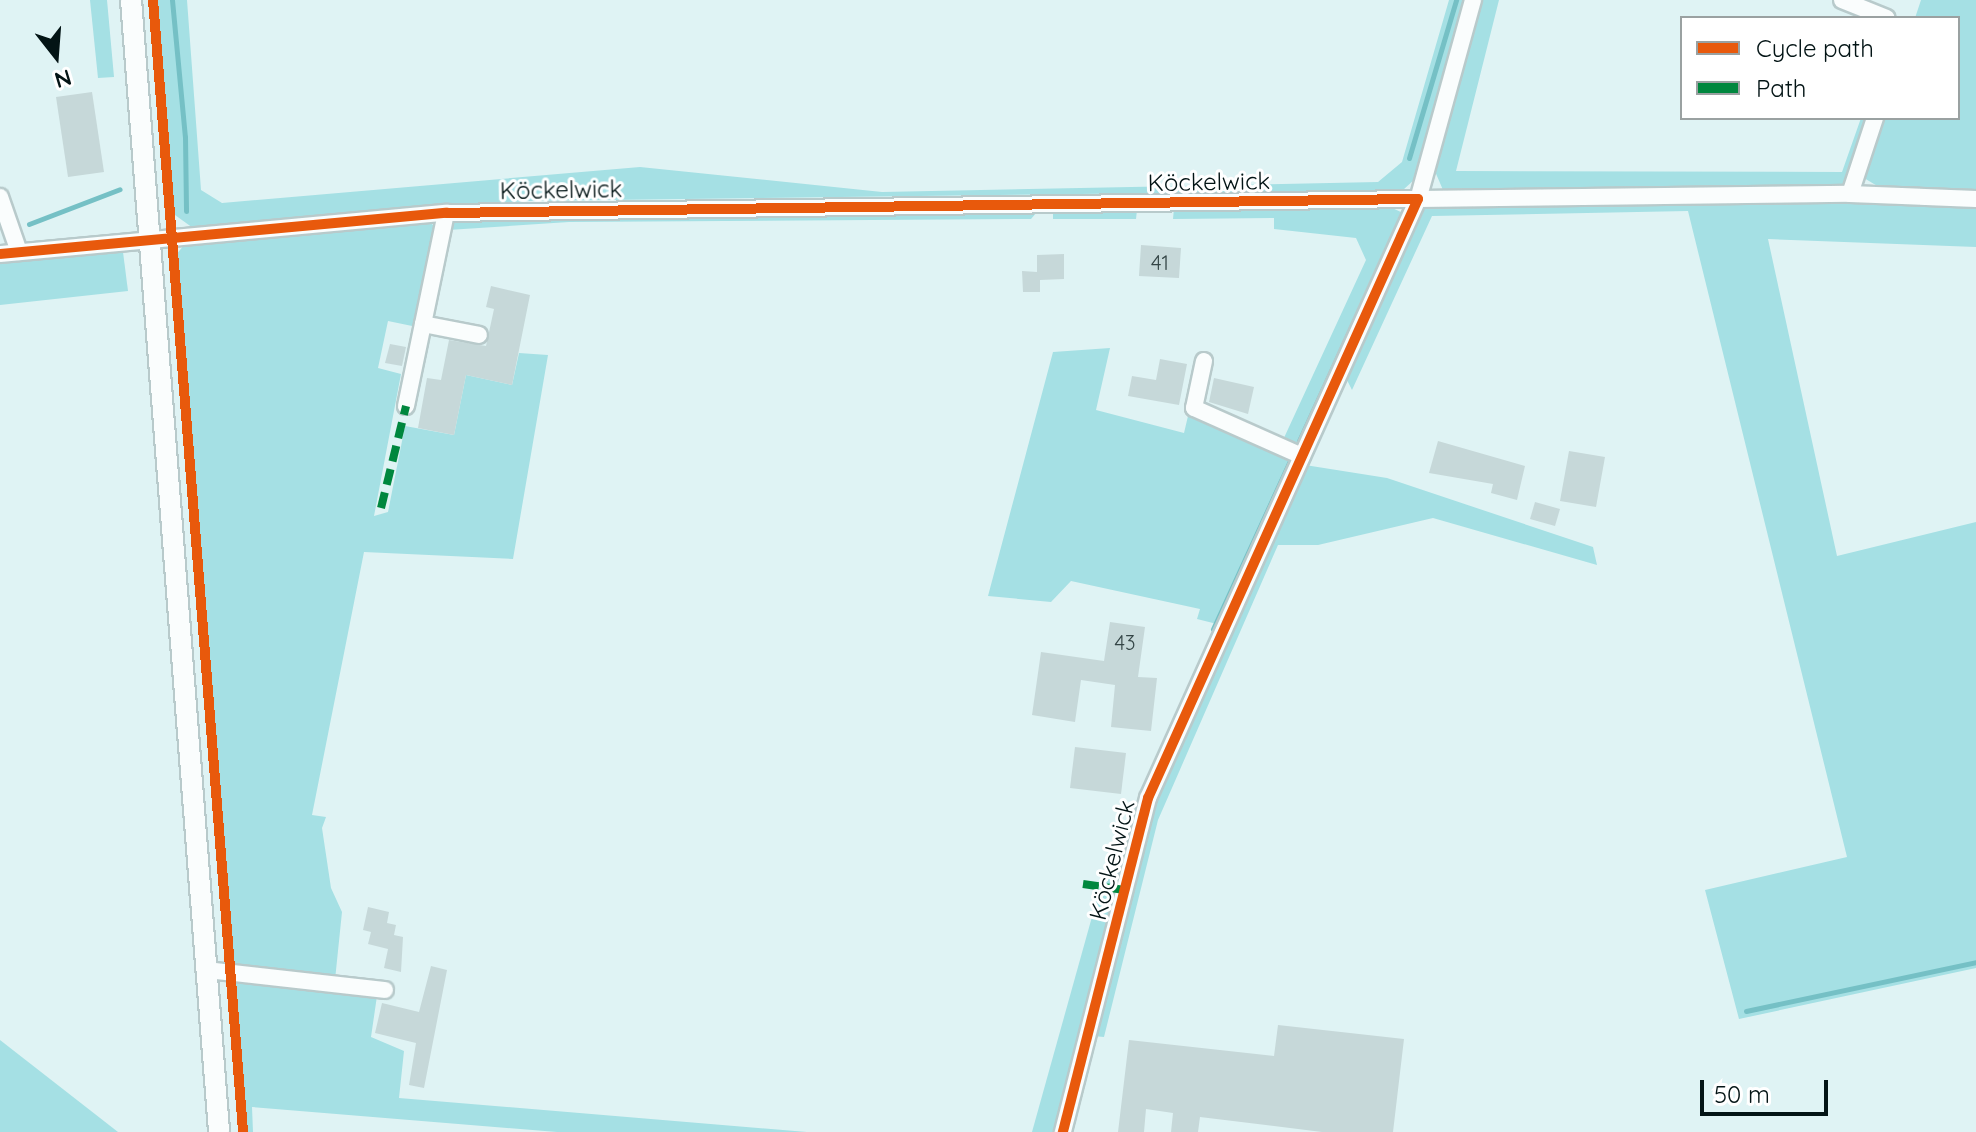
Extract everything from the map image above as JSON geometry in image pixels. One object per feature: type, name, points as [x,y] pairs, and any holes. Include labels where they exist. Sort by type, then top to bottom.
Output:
[{"type":"main road","points":[[131,0],[153,237],[219,1132]]},
{"type":"street","name":"Köckelwick","points":[[1063,1132],[1148,798],[1418,199],[1473,0]]},
{"type":"street","points":[[1842,0],[1882,16]]},
{"type":"street","points":[[1850,194],[1874,120]]},
{"type":"street","name":"Köckelwick","points":[[0,254],[153,237],[446,213],[1850,194],[1976,199]]},
{"type":"street","points":[[0,197],[19,252]]},
{"type":"street","points":[[406,406],[446,213]]},
{"type":"street","points":[[423,324],[479,335]]},
{"type":"street","points":[[1204,361],[1194,408],[1302,456]]},
{"type":"street","points":[[207,970],[385,990]]},
{"type":"shaded area","points":[[90,0],[107,0],[114,77],[98,78]]},
{"type":"shaded area","points":[[152,0],[187,0],[201,190],[222,203],[640,167],[882,192],[1378,182],[1402,162],[1449,0],[1467,0],[1416,178],[1403,190],[528,201],[193,228],[175,215]]},
{"type":"shaded area","points":[[1479,0],[1499,0],[1456,171],[1842,172],[1860,120],[1870,120],[1851,176],[1842,185],[1443,190],[1434,169]]},
{"type":"shaded area","points":[[1921,0],[1976,0],[1976,191],[1879,187],[1864,178],[1882,120],[1960,120],[1960,16],[1916,16]]},
{"type":"shaded area","points":[[1926,201],[1976,208],[1976,247],[1768,239],[1837,556],[1976,522],[1976,968],[1739,1019],[1705,890],[1847,857],[1688,211],[1432,216],[1352,390],[1345,376],[1426,206]]},
{"type":"shaded area","points":[[1390,207],[1403,213],[1302,448],[1283,440],[1366,260],[1356,238],[1274,229],[1274,218],[1173,219],[1174,208]]},
{"type":"shaded area","points":[[1053,210],[1137,210],[1136,219],[1053,219]]},
{"type":"shaded area","points":[[1037,212],[1031,219],[569,222],[448,230],[455,221]]},
{"type":"shaded area","points":[[430,221],[437,231],[417,327],[388,321],[378,368],[401,374],[374,516],[388,512],[405,426],[454,435],[466,375],[512,385],[519,353],[548,355],[513,559],[364,552],[312,815],[326,817],[322,828],[331,888],[342,912],[335,980],[251,969],[227,962],[176,255],[184,245]]},
{"type":"shaded area","points":[[123,252],[128,291],[0,305],[0,262]]},
{"type":"shaded area","points":[[1110,348],[1096,410],[1184,433],[1188,416],[1218,422],[1295,461],[1221,625],[1197,619],[1200,609],[1071,581],[1051,602],[988,596],[1053,352]]},
{"type":"shaded area","points":[[1305,465],[1387,478],[1593,547],[1597,565],[1433,518],[1318,545],[1278,545],[1158,820],[1104,1037],[1093,1036],[1147,824],[1171,753]]},
{"type":"shaded area","points":[[1107,863],[1124,866],[1058,1132],[1032,1132]]},
{"type":"shaded area","points":[[232,978],[377,996],[371,1037],[404,1051],[399,1098],[807,1132],[557,1132],[252,1107],[253,1132],[239,1132]]},
{"type":"shaded area","points":[[0,1040],[118,1132],[0,1132]]},
{"type":"building","points":[[92,92],[104,172],[68,177],[56,97]]},
{"type":"building","points":[[1141,245],[1181,248],[1179,278],[1139,276]]},
{"type":"building","points":[[1064,254],[1064,279],[1040,280],[1040,292],[1023,292],[1022,271],[1037,272],[1037,255]]},
{"type":"building","points":[[491,286],[530,295],[512,385],[466,375],[454,435],[418,428],[427,378],[441,380],[449,340],[486,346],[494,309],[486,307]]},
{"type":"building","points":[[390,344],[406,347],[402,366],[385,363]]},
{"type":"building","points":[[1160,359],[1187,364],[1179,405],[1128,396],[1132,376],[1156,380]]},
{"type":"building","points":[[1214,378],[1254,387],[1248,414],[1209,402]]},
{"type":"building","points":[[1438,441],[1525,466],[1517,500],[1491,493],[1493,484],[1429,473]]},
{"type":"building","points":[[1569,451],[1605,457],[1596,507],[1560,501]]},
{"type":"building","points":[[1535,502],[1560,509],[1555,526],[1530,519]]},
{"type":"building","points":[[1110,622],[1145,627],[1138,677],[1157,678],[1151,731],[1111,727],[1115,685],[1081,680],[1075,722],[1032,715],[1041,652],[1104,661]]},
{"type":"building","points":[[1075,747],[1126,753],[1121,794],[1070,788]]},
{"type":"building","points":[[368,907],[389,912],[387,923],[396,925],[394,935],[403,937],[401,972],[384,968],[388,949],[368,944],[371,932],[363,930]]},
{"type":"building","points":[[431,966],[447,970],[424,1088],[409,1085],[416,1043],[375,1033],[382,1003],[419,1012]]},
{"type":"building","points":[[1278,1025],[1404,1039],[1393,1132],[1322,1132],[1200,1117],[1198,1132],[1171,1132],[1173,1113],[1146,1109],[1144,1132],[1118,1132],[1129,1040],[1274,1056]]},
{"type":"waterway","points":[[172,0],[185,137],[186,211]]},
{"type":"waterway","points":[[1409,158],[1456,0]]},
{"type":"waterway","points":[[29,224],[120,189]]},
{"type":"waterway","points":[[1299,441],[1360,308]]},
{"type":"waterway","points":[[1213,629],[1290,461]]},
{"type":"waterway","points":[[1746,1011],[1976,962]]},
{"type":"marked path","points":[[381,508],[406,406]]},
{"type":"marked path","points":[[1083,884],[1125,890]]},
{"type":"cycle path","points":[[153,0],[243,1132]]},
{"type":"cycle path","points":[[0,254],[446,213],[1418,199],[1148,798],[1063,1132]]}]
